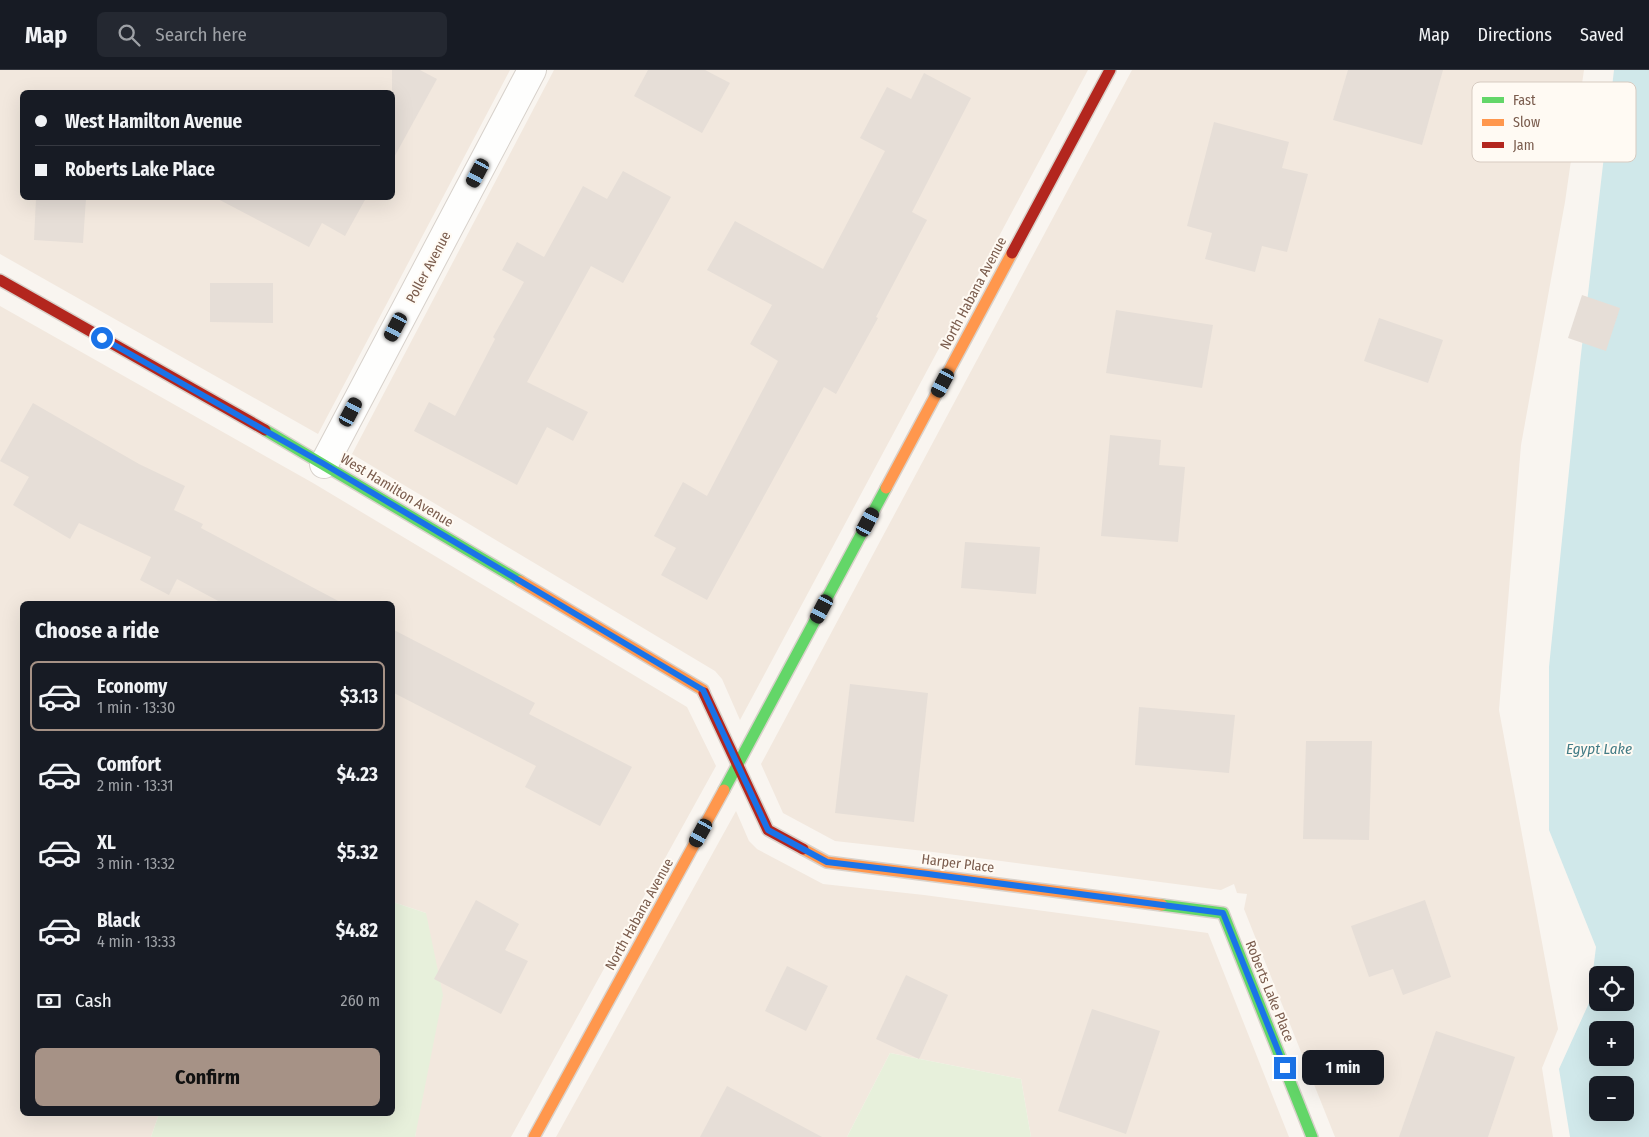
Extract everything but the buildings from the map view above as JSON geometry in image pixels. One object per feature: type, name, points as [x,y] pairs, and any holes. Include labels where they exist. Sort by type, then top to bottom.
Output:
[{"type":"street","name":"Poller Avenue","points":[[324,464],[532,70]]},
{"type":"street","name":"North Habana Avenue","points":[[534,1137],[738,766],[1110,70]]},
{"type":"street","name":"West Hamilton Avenue","points":[[0,280],[324,464],[703,690],[738,766]]},
{"type":"street","name":"Harper Place","points":[[738,766],[768,830],[827,862],[1223,913]]},
{"type":"street","name":"Roberts Lake Place","points":[[1223,913],[1312,1137]]},
{"type":"shaded area","points":[[0,70],[510,70],[318,434],[0,254]]},
{"type":"shaded area","points":[[554,70],[1088,70],[740,720],[722,679],[715,671],[352,454]]},
{"type":"shaded area","points":[[1132,70],[1584,70],[1582,82],[1472,82],[1472,162],[1571,162],[1521,445],[1499,710],[1558,1029],[1542,1068],[1553,1137],[1335,1137],[1244,909],[1247,894],[1237,893],[1234,884],[1221,890],[835,841],[783,813],[761,764]]},
{"type":"shaded area","points":[[0,306],[313,483],[687,707],[716,766],[511,1137],[415,1137],[426,913],[395,903],[395,601],[20,601],[20,1116],[158,1116],[151,1137],[0,1137]]},
{"type":"shaded area","points":[[736,811],[749,841],[757,849],[823,884],[924,895],[1208,933],[1289,1137],[1031,1137],[1021,1079],[890,1053],[847,1137],[556,1137]]},
{"type":"green space","points":[[395,903],[426,913],[443,995],[415,1137],[151,1137],[158,1116],[395,1116]]},
{"type":"green space","points":[[890,1053],[1021,1079],[1031,1137],[847,1137]]},
{"type":"water","name":"Egypt Lake","points":[[1614,70],[1649,70],[1649,1137],[1570,1137],[1559,1069],[1589,1003],[1589,1011],[1634,1011],[1634,966],[1594,966],[1596,947],[1549,830],[1549,667],[1580,363],[1603,162],[1636,162],[1636,82],[1613,82]]},
{"type":"traffic: fast","points":[[265,430],[520,581]]},
{"type":"traffic: fast","points":[[724,790],[886,488]]},
{"type":"traffic: fast","points":[[1162,905],[1223,913],[1312,1137]]},
{"type":"traffic: slow","points":[[886,488],[1012,253]]},
{"type":"traffic: slow","points":[[520,581],[703,690],[704,693]]},
{"type":"traffic: slow","points":[[534,1137],[724,790]]},
{"type":"traffic: slow","points":[[803,849],[827,862],[1162,905]]},
{"type":"traffic: jam","points":[[1012,253],[1110,70]]},
{"type":"traffic: jam","points":[[0,280],[265,430]]},
{"type":"traffic: jam","points":[[704,693],[768,830],[803,849]]},
{"type":"route","points":[[102,338],[324,464],[703,690],[768,830],[827,862],[1223,913],[1285,1068]]}]
